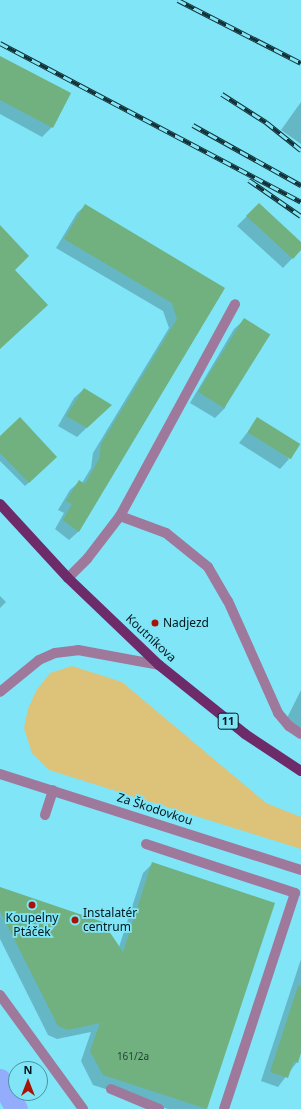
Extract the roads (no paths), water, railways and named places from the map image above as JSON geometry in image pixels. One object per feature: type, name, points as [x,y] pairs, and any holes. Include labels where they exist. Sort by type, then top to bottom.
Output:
[{"type":"main road","name":"Koutníkova","points":[[0,504],[68,578],[159,665],[245,734],[301,771]]},
{"type":"street","points":[[68,578],[120,516],[235,304]]},
{"type":"street","points":[[120,516],[166,533],[208,567],[228,601],[278,713],[289,726],[301,734]]},
{"type":"street","points":[[0,692],[39,660],[55,653],[78,650],[159,665]]},
{"type":"street","name":"Za Škodovkou","points":[[0,774],[301,870]]},
{"type":"street","points":[[45,815],[53,790]]},
{"type":"street","points":[[146,844],[296,893],[224,1109]]},
{"type":"street","points":[[0,995],[83,1109]]},
{"type":"street","points":[[111,1089],[159,1109]]},
{"type":"waterway","points":[[0,1080],[17,1109]]},
{"type":"railway","points":[[178,0],[301,63]]},
{"type":"railway","points":[[0,43],[301,202]]},
{"type":"railway","points":[[222,94],[266,122],[301,150]]},
{"type":"railway","points":[[193,125],[301,185]]},
{"type":"railway","points":[[249,180],[301,216]]},
{"type":"place","name":"Nadjezd","points":[[155,623]]},
{"type":"place","name":"Koupelny Ptáček","points":[[32,905]]},
{"type":"place","name":"Instalatér centrum","points":[[75,920]]}]
